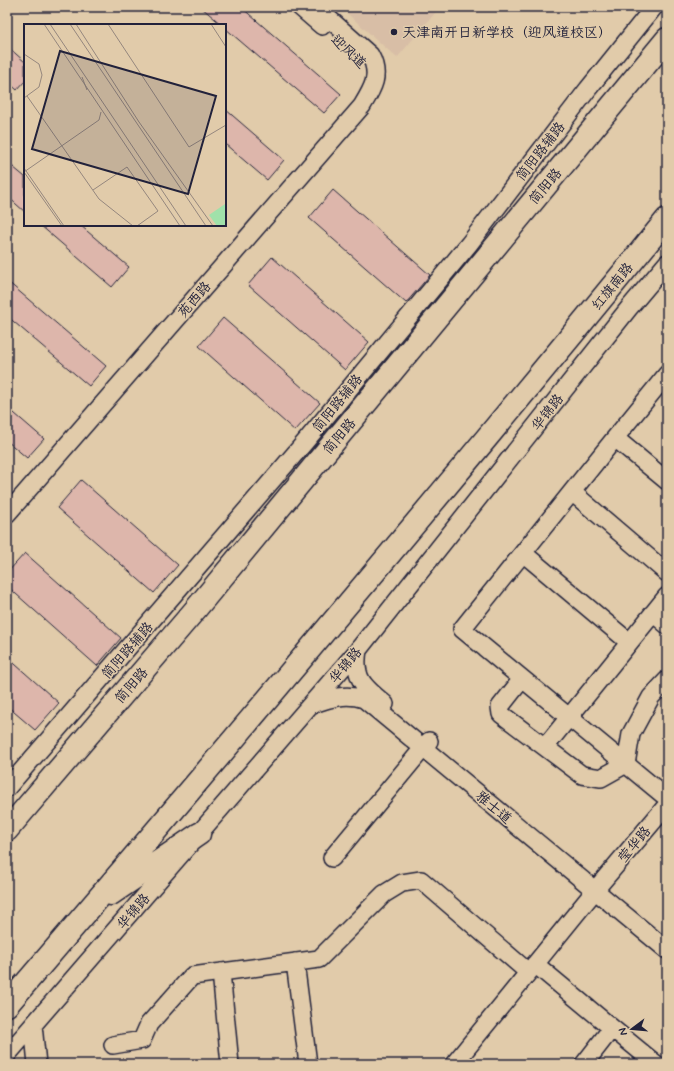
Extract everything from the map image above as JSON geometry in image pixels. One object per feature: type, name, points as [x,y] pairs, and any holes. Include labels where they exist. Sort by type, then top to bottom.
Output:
[{"type":"highway","name":"简阳路","points":[[7,830],[195,610],[667,39]]},
{"type":"highway","name":"红旗南路","points":[[89,910],[343,610],[557,354],[667,219]]},
{"type":"highway","points":[[7,1005],[89,910],[200,834]]},
{"type":"street","name":"迎风道","points":[[300,7],[365,65],[375,80]]},
{"type":"street","name":"迎风道","points":[[316,7],[370,55],[375,64],[375,80]]},
{"type":"street","name":"简阳路辅路","points":[[7,788],[305,442],[469,244],[588,89],[654,7]]},
{"type":"street","name":"苑西路","points":[[7,514],[362,106],[375,80]]},
{"type":"street","name":"华锦路","points":[[7,1055],[358,650],[629,308],[667,263]]},
{"type":"street","points":[[667,374],[462,630],[667,798]]},
{"type":"street","points":[[615,438],[667,482]]},
{"type":"street","points":[[195,610],[232,556],[305,442]]},
{"type":"street","points":[[572,492],[667,572]]},
{"type":"street","points":[[523,553],[629,642]]},
{"type":"street","points":[[545,747],[667,596]]},
{"type":"street","points":[[653,613],[667,625]]},
{"type":"street","name":"雅士道","points":[[358,650],[356,662],[360,679],[371,692],[426,745]]},
{"type":"street","points":[[522,679],[500,707],[501,714],[582,776],[601,778],[626,764]]},
{"type":"street","points":[[626,764],[631,734],[651,697],[667,680]]},
{"type":"street","name":"雅士道","points":[[311,705],[338,696],[356,696],[364,699],[426,745],[598,886],[667,937]]},
{"type":"street","points":[[332,858],[426,745]]},
{"type":"street","name":"莹华路","points":[[454,1064],[598,886],[667,805]]},
{"type":"street","points":[[113,1045],[142,1040],[149,1024],[192,976],[319,959],[384,894],[402,883],[421,880],[532,968],[612,1028],[656,1064]]},
{"type":"street","name":"雅士道","points":[[598,886],[667,950]]},
{"type":"street","points":[[295,962],[308,1064]]},
{"type":"street","points":[[221,972],[230,1064]]},
{"type":"street","points":[[33,1025],[37,1064]]},
{"type":"street","points":[[584,1064],[612,1028]]},
{"type":"shaded area","name":"天津南开日新学校（迎风道校区）","points":[[340,7],[440,7],[397,58]]},
{"type":"building","points":[[201,7],[241,7],[341,94],[324,113],[226,29],[226,24],[221,24]]},
{"type":"building","points":[[7,46],[24,61],[24,82],[17,90],[7,81]]},
{"type":"building","points":[[226,110],[284,160],[267,180],[226,145]]},
{"type":"building","points":[[7,162],[24,176],[24,211],[7,196]]},
{"type":"building","points":[[333,190],[430,275],[406,303],[309,218]]},
{"type":"building","points":[[41,226],[81,226],[129,267],[112,287]]},
{"type":"building","points":[[272,257],[369,342],[345,370],[248,285]]},
{"type":"building","points":[[7,281],[106,366],[89,386],[7,316]]},
{"type":"building","points":[[223,318],[320,403],[295,431],[199,346]]},
{"type":"building","points":[[7,407],[44,439],[27,458],[7,441]]},
{"type":"building","points":[[81,480],[178,565],[154,593],[57,508]]},
{"type":"building","points":[[25,553],[121,638],[97,666],[7,586],[7,573]]},
{"type":"building","points":[[7,657],[59,703],[35,730],[7,706]]},
{"type":"place","name":"天津南开日新学校（迎风道校区）","points":[[394,32]]}]
